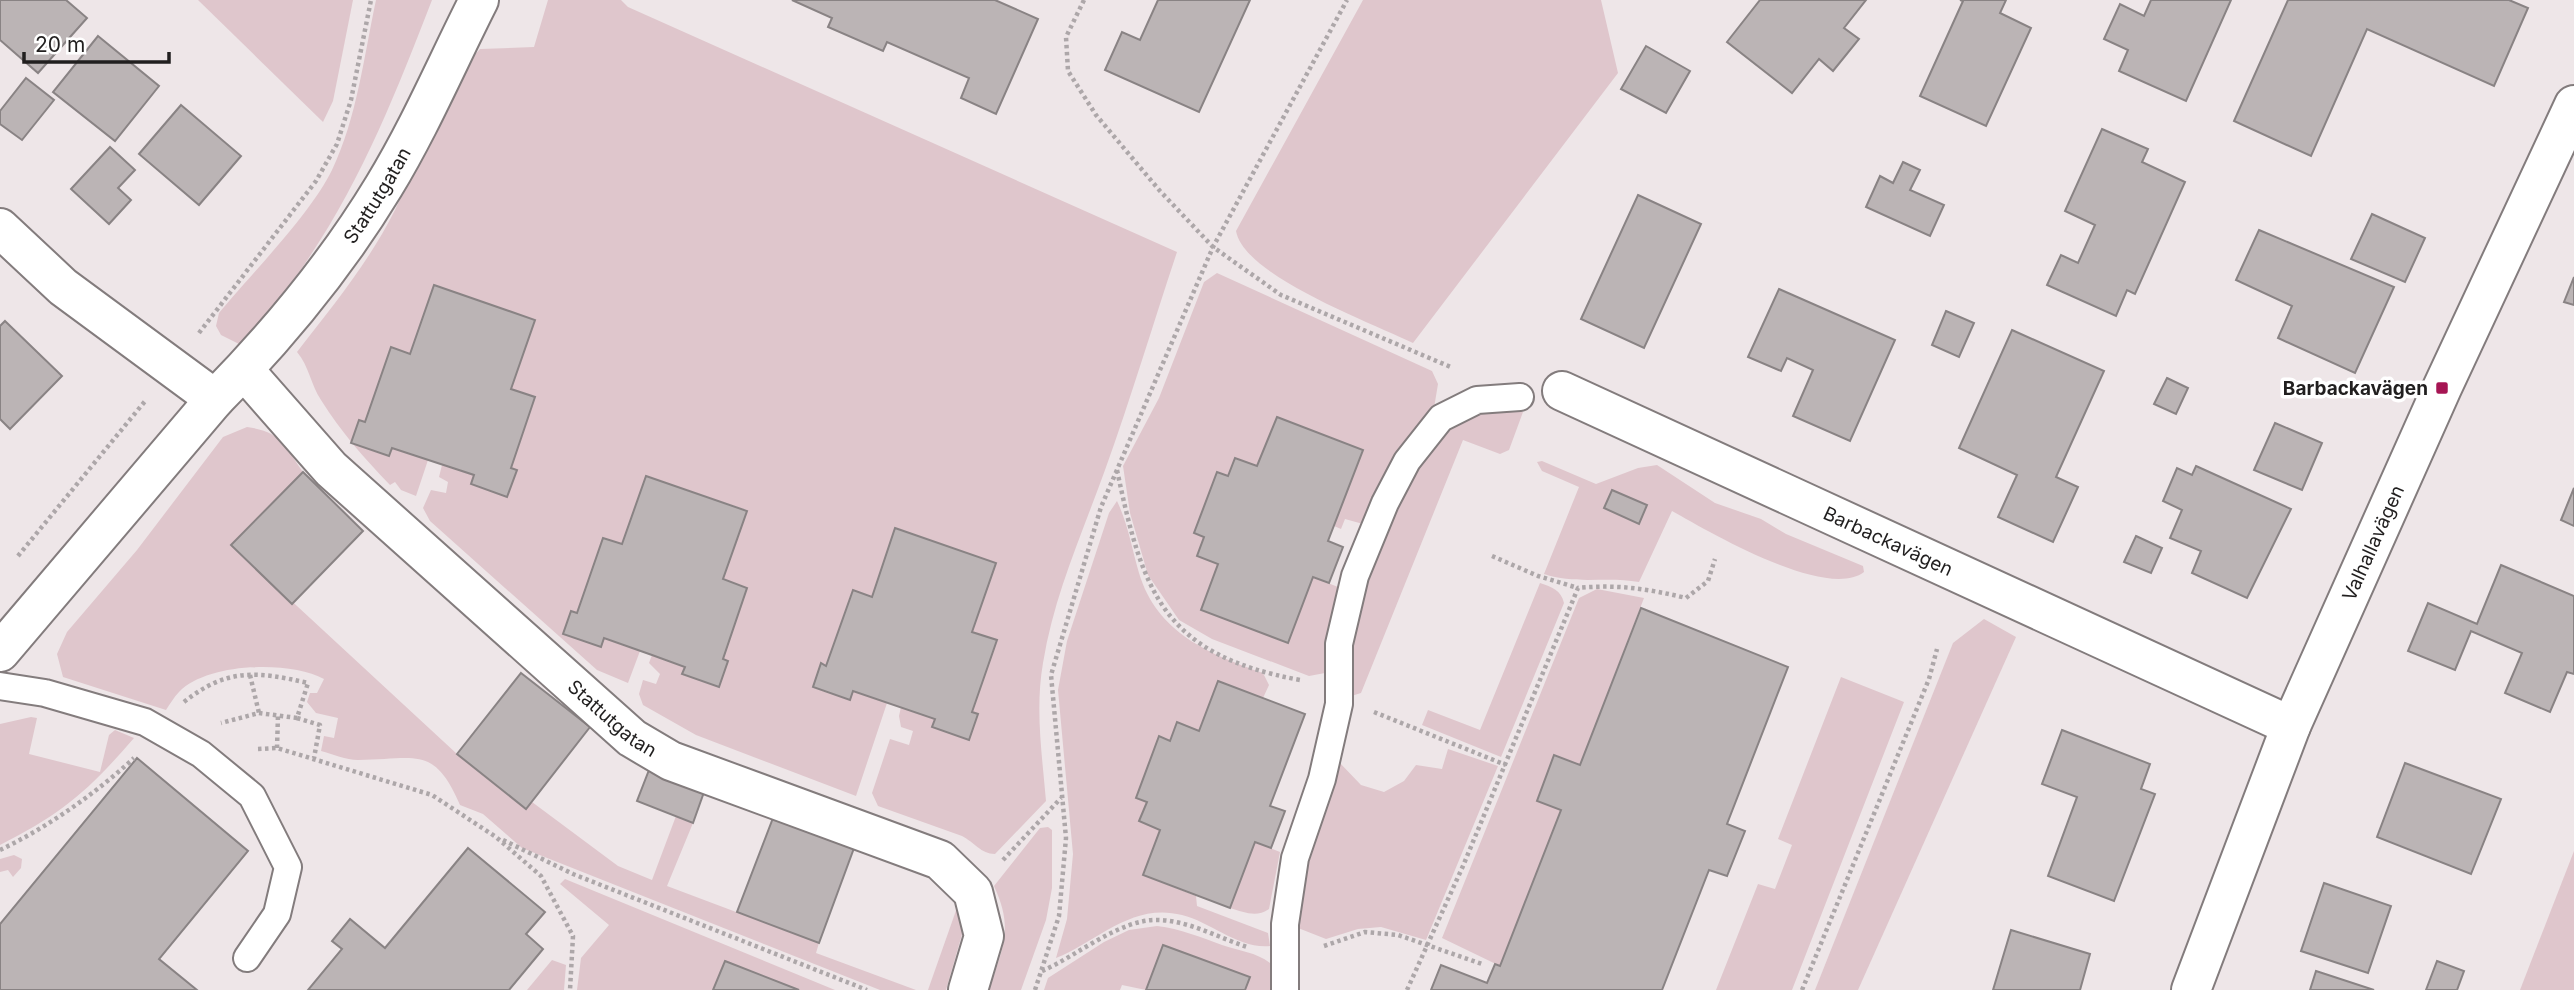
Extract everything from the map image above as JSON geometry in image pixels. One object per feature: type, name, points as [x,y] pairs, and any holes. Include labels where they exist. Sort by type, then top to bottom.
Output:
[{"type":"street","name":"Stattutgatan","points":[[0,652],[215,400],[244,370],[337,254],[384,185],[479,0]]},
{"type":"street","name":"Valhallavägen","points":[[2191,990],[2291,726],[2442,388],[2574,105]]},
{"type":"street","points":[[0,228],[63,287],[215,400]]},
{"type":"street","name":"Stattutgatan","points":[[244,370],[331,469],[632,738],[671,761],[940,860],[973,892]]},
{"type":"street","name":"Barbackavägen","points":[[1562,391],[2291,726]]},
{"type":"street","points":[[968,990],[984,936],[973,892]]},
{"type":"lane","points":[[1285,990],[1285,924],[1295,858],[1322,779],[1338,695],[1339,644],[1355,576],[1385,503],[1407,461],[1441,418],[1477,400],[1520,397]]},
{"type":"lane","points":[[0,686],[46,693],[145,722],[201,754],[252,796],[288,867],[276,914],[247,958]]},
{"type":"path","points":[[17,557],[172,368],[316,181],[337,144],[351,100],[371,0]]},
{"type":"path","points":[[1084,0],[1066,37],[1068,71],[1096,116],[1160,191],[1213,247],[1281,295],[1457,370]]},
{"type":"path","points":[[1035,990],[1059,916],[1066,838],[1051,675],[1101,508],[1213,247],[1347,0]]},
{"type":"path","points":[[1117,469],[1144,575],[1170,619],[1214,654],[1338,695],[1506,765]]},
{"type":"path","points":[[1492,556],[1550,581],[1578,588],[1606,585],[1641,587],[1686,598],[1708,582],[1715,559]]},
{"type":"path","points":[[1407,990],[1506,765],[1578,588]]},
{"type":"path","points":[[1801,990],[1929,679],[1937,649]]},
{"type":"path","points":[[250,675],[259,713]]},
{"type":"path","points":[[277,748],[278,715]]},
{"type":"path","points":[[297,718],[320,725],[314,758]]},
{"type":"path","points":[[201,754],[277,748],[432,795],[496,837],[573,874],[867,990]]},
{"type":"path","points":[[973,892],[1062,797]]},
{"type":"path","points":[[496,837],[541,876],[573,936],[570,990]]},
{"type":"shaded area","points":[[198,0],[353,0],[333,101],[323,122]]},
{"type":"shaded area","points":[[376,0],[432,0],[392,99],[347,195],[302,268],[241,345],[221,335],[216,326],[219,313],[310,206],[332,170],[354,108]]},
{"type":"shaded area","points":[[548,0],[621,0],[628,7],[1177,252],[1115,443],[1061,589],[1048,638],[1040,697],[1046,801],[995,854],[982,850],[962,836],[878,806],[872,793],[890,739],[909,745],[913,731],[901,727],[901,707],[935,719],[932,727],[972,712],[996,640],[972,632],[996,563],[896,528],[872,597],[852,591],[826,666],[821,664],[813,687],[850,700],[853,691],[887,703],[856,796],[696,735],[643,705],[639,694],[643,680],[656,684],[660,674],[649,663],[652,655],[685,667],[683,674],[719,687],[728,662],[723,659],[747,588],[723,579],[746,510],[646,476],[622,544],[603,538],[577,613],[571,611],[604,638],[640,651],[628,683],[597,670],[430,521],[423,508],[431,490],[446,493],[448,482],[439,477],[442,465],[474,475],[471,484],[507,496],[517,470],[511,468],[535,397],[511,389],[534,320],[434,285],[410,354],[391,347],[365,422],[359,420],[351,442],[321,400],[297,352],[374,248],[395,210],[442,104],[465,66],[480,49],[534,47]]},
{"type":"shaded area","points":[[1363,0],[1601,0],[1618,73],[1413,343],[1341,311],[1285,281],[1261,265],[1244,248],[1236,231]]},
{"type":"shaded area","points":[[1217,273],[1432,371],[1438,384],[1433,414],[1363,524],[1345,519],[1341,529],[1334,526],[1363,450],[1277,417],[1257,466],[1235,458],[1228,476],[1217,472],[1194,533],[1204,537],[1198,556],[1218,564],[1201,610],[1288,643],[1313,577],[1338,587],[1326,641],[1325,673],[1309,676],[1212,639],[1179,620],[1148,575],[1130,513],[1123,466],[1159,398],[1204,282]]},
{"type":"shaded area","points":[[1512,406],[1523,412],[1509,450],[1500,454],[1463,440],[1361,693],[1348,697],[1346,660],[1350,633],[1368,568],[1398,500],[1433,444],[1451,424],[1464,416]]},
{"type":"shaded area","points":[[247,427],[275,436],[303,472],[231,545],[457,754],[526,809],[532,802],[618,866],[652,880],[676,816],[693,823],[667,886],[819,943],[816,953],[916,990],[880,990],[522,848],[483,814],[460,805],[441,772],[431,764],[408,758],[353,760],[321,751],[324,736],[334,738],[338,718],[316,713],[307,702],[310,693],[317,693],[324,679],[309,673],[270,667],[228,670],[192,682],[179,692],[166,710],[63,677],[57,654],[67,632],[137,550],[223,437]]},
{"type":"shaded area","points":[[353,444],[388,456],[392,448],[428,460],[416,496],[401,490],[395,482],[390,485]]},
{"type":"shaded area","points":[[1542,461],[1596,484],[1638,468],[1657,465],[1715,503],[1761,519],[1786,534],[1863,566],[1864,572],[1846,579],[1823,578],[1796,571],[1739,547],[1672,511],[1639,582],[1568,579],[1544,574],[1579,487],[1542,471],[1537,462]]},
{"type":"shaded area","points":[[1117,501],[1139,573],[1147,594],[1158,611],[1172,626],[1205,649],[1263,673],[1269,685],[1263,698],[1218,681],[1199,731],[1177,723],[1170,741],[1159,737],[1136,797],[1147,802],[1139,821],[1160,830],[1143,875],[1196,896],[1197,906],[1268,933],[1270,946],[1247,943],[1193,918],[1164,912],[1131,918],[1056,958],[1067,919],[1073,854],[1058,690],[1067,641],[1109,513]]},
{"type":"shaded area","points":[[1540,583],[1558,592],[1564,603],[1501,757],[1422,725],[1428,710],[1480,730]]},
{"type":"shaded area","points":[[1597,589],[1644,598],[1580,765],[1554,756],[1537,801],[1561,810],[1500,966],[1442,938],[1579,598]]},
{"type":"shaded area","points":[[1984,619],[2016,637],[1858,990],[1815,990],[1953,643]]},
{"type":"shaded area","points":[[1841,677],[1904,702],[1792,990],[1716,990],[1758,884],[1775,889],[1792,845],[1778,839]]},
{"type":"shaded area","points":[[37,718],[29,754],[100,772],[109,735],[115,730],[134,738],[103,773],[58,811],[0,845],[0,724]]},
{"type":"shaded area","points":[[1448,749],[1498,766],[1426,940],[1381,927],[1358,929],[1326,939],[1293,926],[1295,900],[1338,761],[1361,785],[1384,792],[1404,781],[1416,765],[1442,769]]},
{"type":"shaded area","points":[[1048,827],[1052,830],[1052,888],[1046,920],[1021,990],[989,990],[1002,950],[1005,926],[1004,914],[994,886],[1040,828]]},
{"type":"shaded area","points":[[1255,842],[1280,852],[1269,909],[1255,914],[1230,908]]},
{"type":"shaded area","points":[[2574,851],[2574,990],[2520,990]]},
{"type":"shaded area","points":[[14,855],[22,859],[21,868],[13,877],[8,870],[0,872],[0,859]]},
{"type":"shaded area","points":[[565,879],[835,990],[799,990],[725,961],[713,990],[577,990],[581,958],[609,925],[560,884]]},
{"type":"shaded area","points":[[959,902],[965,924],[946,990],[928,990]]},
{"type":"shaded area","points":[[1157,926],[1265,959],[1270,963],[1270,990],[1245,990],[1250,977],[1163,945],[1146,990],[1122,985],[1120,990],[1044,990],[1048,978],[1104,942],[1129,930]]},
{"type":"shaded area","points":[[552,960],[566,965],[564,990],[527,990]]},
{"type":"building","points":[[0,0],[66,0],[87,18],[38,73],[0,40]]},
{"type":"building","points":[[792,0],[995,0],[1038,19],[996,114],[961,98],[969,78],[887,42],[883,51],[828,27],[832,18]]},
{"type":"building","points":[[1158,0],[1250,0],[1199,112],[1105,70],[1122,32],[1140,40]]},
{"type":"building","points":[[1760,0],[1866,0],[1844,28],[1859,39],[1833,71],[1819,59],[1792,93],[1727,42]]},
{"type":"building","points":[[1960,0],[2006,0],[2000,13],[2031,28],[1986,126],[1920,96],[1963,1]]},
{"type":"building","points":[[2151,0],[2231,0],[2186,101],[2119,71],[2128,50],[2104,39],[2120,4],[2144,16]]},
{"type":"building","points":[[2288,0],[2509,0],[2528,8],[2494,86],[2367,29],[2311,156],[2234,121]]},
{"type":"building","points":[[98,36],[159,86],[115,141],[53,92]]},
{"type":"building","points":[[1646,46],[1690,71],[1666,113],[1621,89]]},
{"type":"building","points":[[26,78],[54,100],[22,140],[0,124],[0,111]]},
{"type":"building","points":[[181,105],[241,156],[199,205],[139,154]]},
{"type":"building","points":[[2102,129],[2148,149],[2142,162],[2185,182],[2135,294],[2127,290],[2116,316],[2047,285],[2061,255],[2078,263],[2095,225],[2065,211]]},
{"type":"building","points":[[110,147],[135,170],[118,188],[131,200],[109,224],[71,189]]},
{"type":"building","points":[[1903,162],[1920,170],[1910,190],[1944,205],[1930,236],[1866,207],[1880,176],[1893,183]]},
{"type":"building","points":[[1638,195],[1701,224],[1644,348],[1581,319]]},
{"type":"building","points":[[2372,214],[2425,238],[2405,282],[2351,259]]},
{"type":"building","points":[[2259,230],[2394,287],[2355,373],[2278,338],[2292,306],[2236,280]]},
{"type":"building","points":[[2574,277],[2574,305],[2564,302]]},
{"type":"building","points":[[434,285],[535,320],[511,389],[535,397],[511,468],[517,470],[507,497],[471,484],[474,475],[392,448],[389,456],[351,443],[359,420],[365,422],[391,347],[410,354]]},
{"type":"building","points":[[1779,289],[1895,340],[1850,441],[1793,416],[1813,370],[1787,358],[1781,371],[1748,357]]},
{"type":"building","points":[[1946,311],[1974,323],[1959,357],[1932,345]]},
{"type":"building","points":[[5,321],[62,376],[10,429],[0,419],[0,326]]},
{"type":"building","points":[[2012,330],[2104,371],[2056,477],[2078,487],[2053,542],[1998,517],[2017,475],[1959,448]]},
{"type":"building","points":[[2167,378],[2188,388],[2176,414],[2154,404]]},
{"type":"building","points":[[1277,417],[1363,450],[1328,541],[1343,547],[1329,583],[1313,577],[1288,643],[1201,610],[1218,564],[1197,556],[1204,537],[1194,533],[1217,472],[1228,476],[1235,458],[1257,466]]},
{"type":"building","points":[[2275,423],[2322,443],[2302,490],[2254,470]]},
{"type":"building","points":[[2196,466],[2291,509],[2247,598],[2192,573],[2201,551],[2170,538],[2182,510],[2163,501],[2177,468],[2192,475]]},
{"type":"building","points":[[303,472],[363,531],[292,604],[231,545]]},
{"type":"building","points":[[646,476],[747,511],[723,579],[747,588],[723,659],[728,661],[719,687],[682,674],[685,667],[604,638],[601,647],[563,634],[571,611],[577,613],[603,538],[622,544]]},
{"type":"building","points":[[2574,488],[2574,526],[2561,520]]},
{"type":"building","points":[[1612,490],[1647,505],[1639,524],[1604,508]]},
{"type":"building","points":[[895,528],[996,563],[972,632],[997,640],[972,712],[978,714],[969,740],[932,727],[935,719],[853,691],[850,700],[813,687],[821,663],[826,666],[853,590],[872,597]]},
{"type":"building","points":[[2136,536],[2162,548],[2151,573],[2124,562]]},
{"type":"building","points":[[2501,565],[2574,596],[2574,674],[2567,672],[2550,712],[2505,693],[2522,653],[2471,631],[2455,670],[2408,651],[2428,603],[2477,624]]},
{"type":"building","points":[[1641,608],[1788,667],[1727,824],[1745,831],[1727,876],[1709,870],[1662,990],[1431,990],[1441,965],[1487,983],[1495,964],[1500,966],[1561,810],[1537,801],[1554,755],[1580,765]]},
{"type":"building","points":[[521,673],[590,727],[526,809],[457,754]]},
{"type":"building","points":[[1218,681],[1305,714],[1270,806],[1285,811],[1271,848],[1255,842],[1230,908],[1143,875],[1160,830],[1139,821],[1147,802],[1136,798],[1159,736],[1170,741],[1177,722],[1199,731]]},
{"type":"building","points":[[2062,730],[2150,764],[2141,789],[2155,794],[2114,901],[2048,876],[2077,797],[2042,784]]},
{"type":"building","points":[[137,758],[248,851],[159,959],[197,990],[0,990],[0,924]]},
{"type":"building","points":[[2405,763],[2501,799],[2471,874],[2377,837]]},
{"type":"building","points":[[649,770],[704,792],[693,823],[637,801]]},
{"type":"building","points":[[773,818],[854,848],[819,943],[737,912]]},
{"type":"building","points":[[468,848],[545,912],[526,934],[543,949],[509,990],[308,990],[342,949],[332,941],[350,919],[385,948]]},
{"type":"building","points":[[2324,883],[2391,906],[2368,973],[2301,951]]},
{"type":"building","points":[[2011,930],[2090,954],[2080,990],[1993,990]]},
{"type":"building","points":[[1163,945],[1250,977],[1245,990],[1146,990]]},
{"type":"building","points":[[725,961],[799,990],[713,990]]},
{"type":"building","points":[[2437,961],[2464,971],[2457,990],[2426,990]]},
{"type":"building","points":[[2316,971],[2374,990],[2310,990]]},
{"type":"place","name":"Barbackavägen","points":[[2442,388]]}]
